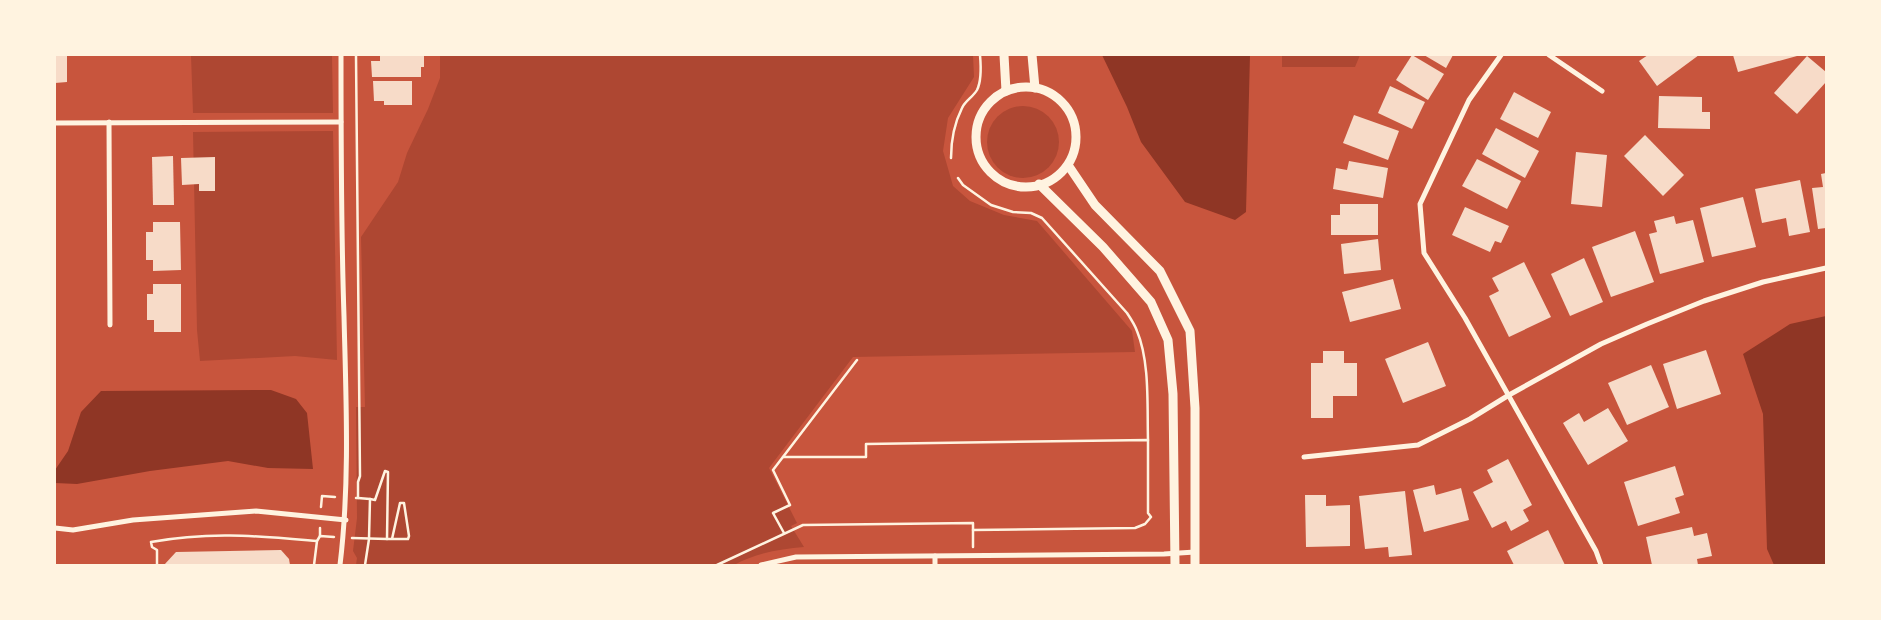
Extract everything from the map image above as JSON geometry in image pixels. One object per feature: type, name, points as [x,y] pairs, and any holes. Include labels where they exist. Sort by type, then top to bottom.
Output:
[{"type":"street","points":[[340,565],[346,520],[341,55]]},
{"type":"street","points":[[1004,55],[1006,91]]},
{"type":"street","points":[[1032,55],[1035,88]]},
{"type":"street","points":[[1501,55],[1469,100],[1420,204],[1424,253],[1465,318],[1509,395],[1596,551],[1601,565]]},
{"type":"street","points":[[1549,55],[1602,91]]},
{"type":"street","points":[[1030,86],[1035,88],[1050,92],[1066,106],[1075,125],[1076,146],[1068,165],[1052,180],[1033,186],[1012,185],[993,175],[980,158],[975,138],[979,118],[991,100],[1006,91],[1030,86]]},
{"type":"street","points":[[109,122],[110,325]]},
{"type":"street","points":[[55,123],[341,122]]},
{"type":"street","points":[[1068,165],[1095,205],[1160,271],[1190,331],[1195,408],[1195,565]]},
{"type":"street","points":[[1039,184],[1103,247],[1151,302],[1168,340],[1173,394],[1175,565]]},
{"type":"street","points":[[1304,457],[1418,445],[1470,419],[1601,344],[1696,304],[1763,282],[1826,268]]},
{"type":"street","points":[[55,528],[73,530],[133,520],[256,511],[346,520]]},
{"type":"street","points":[[762,565],[796,557],[1195,552]]},
{"type":"street","points":[[935,556],[935,565]]},
{"type":"path","points":[[951,158],[951,144],[957,120],[963,106],[978,89],[980,55]]},
{"type":"path","points":[[958,178],[962,185],[991,205],[1013,212],[1032,213],[1042,218],[1127,314],[1137,329],[1142,345],[1148,440],[1148,513],[1151,517],[1145,524],[1134,528],[973,530]]},
{"type":"path","points":[[784,533],[773,513],[790,505],[772,470],[856,360]]},
{"type":"path","points":[[783,457],[866,457],[866,444],[1148,440]]},
{"type":"path","points":[[358,498],[375,500],[385,471],[388,472],[387,539]]},
{"type":"path","points":[[365,565],[369,538],[370,499]]},
{"type":"path","points":[[369,538],[387,539],[392,539],[408,539],[404,504],[400,503],[392,539]]},
{"type":"path","points":[[717,565],[803,524],[973,523],[973,555]]},
{"type":"path","points":[[157,565],[157,550],[152,547],[151,542],[179,537],[239,534],[317,541]]},
{"type":"shaded area","points":[[191,55],[332,55],[333,113],[193,113]]},
{"type":"shaded area","points":[[440,55],[973,55],[974,77],[948,118],[943,151],[953,186],[970,201],[1004,215],[1037,221],[1132,331],[1135,352],[853,357],[769,468],[797,523],[791,526],[804,547],[768,552],[734,565],[356,565],[357,558],[353,551],[357,518],[356,407],[365,407],[361,237],[398,182],[407,153],[428,109],[440,78]]},
{"type":"shaded area","points":[[1102,55],[1250,55],[1246,212],[1235,220],[1185,202],[1141,142],[1127,107]]},
{"type":"shaded area","points":[[1282,55],[1360,55],[1355,67],[1282,67]]},
{"type":"shaded area","points":[[1023,106],[1043,112],[1053,122],[1059,142],[1053,162],[1043,172],[1023,178],[1003,172],[993,162],[987,142],[993,122],[1003,112]]},
{"type":"shaded area","points":[[333,131],[337,360],[295,356],[200,361],[197,330],[193,132]]},
{"type":"shaded area","points":[[1826,316],[1826,565],[1774,565],[1767,549],[1763,414],[1743,354],[1790,324]]},
{"type":"shaded area","points":[[271,390],[296,399],[307,413],[313,469],[268,468],[228,461],[150,471],[77,484],[55,483],[55,470],[68,451],[81,412],[101,391]]},
{"type":"building","points":[[55,55],[67,55],[67,82],[55,83]]},
{"type":"building","points":[[380,55],[424,55],[424,67],[421,67],[421,77],[372,77],[371,61],[380,61]]},
{"type":"building","points":[[1412,55],[1444,74],[1428,100],[1396,80]]},
{"type":"building","points":[[1424,55],[1453,55],[1446,68]]},
{"type":"building","points":[[1648,55],[1699,55],[1657,86],[1639,61]]},
{"type":"building","points":[[1733,55],[1797,55],[1797,56],[1738,72]]},
{"type":"building","points":[[1807,56],[1826,72],[1826,82],[1797,114],[1774,93]]},
{"type":"building","points":[[373,81],[412,81],[412,105],[384,105],[384,101],[374,101]]},
{"type":"building","points":[[1390,86],[1425,102],[1412,129],[1378,113]]},
{"type":"building","points":[[1514,92],[1551,112],[1538,138],[1500,119]]},
{"type":"building","points":[[1659,96],[1702,97],[1702,112],[1710,112],[1710,129],[1658,128]]},
{"type":"building","points":[[1354,115],[1399,131],[1388,160],[1343,143]]},
{"type":"building","points":[[1496,128],[1539,151],[1525,178],[1482,154]]},
{"type":"building","points":[[1645,135],[1684,175],[1663,196],[1624,156]]},
{"type":"building","points":[[1576,152],[1607,155],[1602,207],[1571,204]]},
{"type":"building","points":[[173,156],[174,205],[153,205],[152,157]]},
{"type":"building","points":[[215,157],[215,191],[199,191],[199,184],[182,185],[181,158]]},
{"type":"building","points":[[1477,159],[1521,181],[1507,209],[1462,186]]},
{"type":"building","points":[[1349,161],[1388,168],[1383,198],[1333,189],[1336,168],[1347,170]]},
{"type":"building","points":[[1826,173],[1826,228],[1818,229],[1812,188],[1823,187],[1821,174]]},
{"type":"building","points":[[1800,180],[1810,232],[1789,236],[1786,218],[1762,223],[1755,189]]},
{"type":"building","points":[[1743,197],[1756,247],[1712,257],[1700,208]]},
{"type":"building","points":[[1340,204],[1378,204],[1378,235],[1331,235],[1331,215],[1340,215]]},
{"type":"building","points":[[1465,207],[1509,226],[1501,243],[1495,241],[1490,252],[1452,235]]},
{"type":"building","points":[[1674,216],[1676,224],[1693,220],[1704,262],[1660,274],[1649,234],[1657,232],[1654,221]]},
{"type":"building","points":[[153,222],[180,222],[181,270],[153,271],[153,260],[146,260],[146,232],[153,232]]},
{"type":"building","points":[[1635,231],[1654,282],[1611,297],[1592,247]]},
{"type":"building","points":[[1378,239],[1381,270],[1344,274],[1341,244]]},
{"type":"building","points":[[1584,258],[1603,302],[1570,316],[1551,274]]},
{"type":"building","points":[[1524,262],[1551,317],[1509,337],[1489,296],[1499,291],[1492,278]]},
{"type":"building","points":[[1393,279],[1401,309],[1350,322],[1342,292]]},
{"type":"building","points":[[153,284],[181,284],[181,332],[154,332],[154,320],[147,320],[147,294],[153,294]]},
{"type":"building","points":[[1428,342],[1446,386],[1403,403],[1385,359]]},
{"type":"building","points":[[1706,350],[1721,394],[1677,409],[1663,364]]},
{"type":"building","points":[[1323,351],[1344,351],[1344,363],[1357,363],[1357,396],[1333,396],[1333,418],[1311,418],[1311,363],[1323,363]]},
{"type":"building","points":[[1651,365],[1669,407],[1627,425],[1608,383]]},
{"type":"building","points":[[1608,408],[1628,441],[1588,465],[1563,423],[1579,413],[1584,422]]},
{"type":"building","points":[[1508,459],[1532,505],[1523,510],[1529,521],[1511,531],[1506,521],[1492,528],[1473,492],[1493,482],[1487,470]]},
{"type":"building","points":[[1675,466],[1684,495],[1675,498],[1680,513],[1638,526],[1624,482]]},
{"type":"building","points":[[1434,485],[1436,495],[1461,488],[1469,520],[1424,532],[1413,490]]},
{"type":"building","points":[[1405,491],[1412,555],[1389,557],[1388,547],[1365,549],[1359,496]]},
{"type":"building","points":[[1305,495],[1326,495],[1326,506],[1350,505],[1350,546],[1306,547]]},
{"type":"building","points":[[1692,527],[1694,536],[1707,533],[1712,556],[1697,559],[1698,565],[1652,565],[1646,537]]},
{"type":"building","points":[[1548,530],[1565,565],[1514,565],[1507,551]]},
{"type":"building","points":[[281,550],[289,559],[290,565],[164,565],[176,552]]}]
